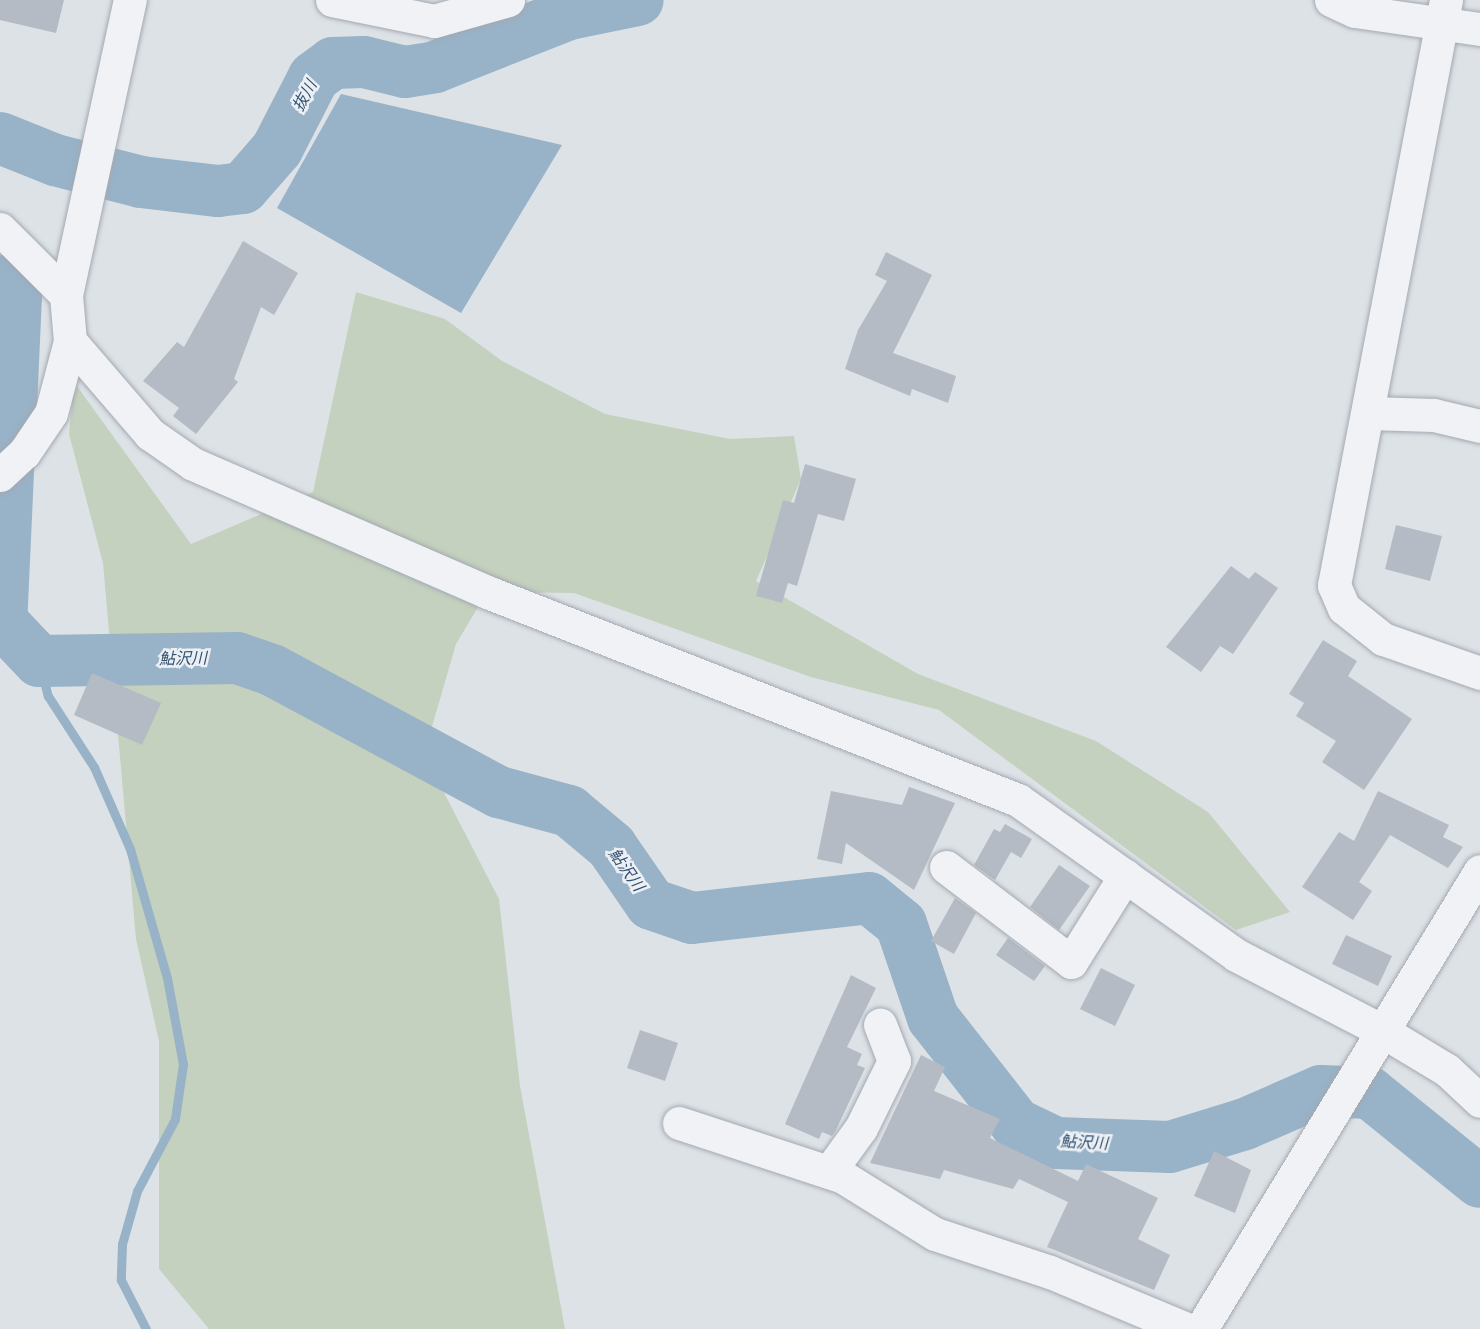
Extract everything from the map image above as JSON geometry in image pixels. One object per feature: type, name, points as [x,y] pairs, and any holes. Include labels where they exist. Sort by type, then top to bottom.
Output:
[{"type":"street","points":[[0,475],[24,453],[51,413],[70,341],[66,295],[130,0]]},
{"type":"street","points":[[332,0],[434,21],[508,0]]},
{"type":"street","points":[[1331,0],[1355,11],[1446,12],[1480,29]]},
{"type":"street","points":[[1446,12],[1334,585],[1344,608],[1383,639],[1480,673]]},
{"type":"street","points":[[0,229],[66,295]]},
{"type":"street","points":[[70,341],[150,434],[193,464],[487,592],[1018,800],[1236,955],[1379,1029],[1447,1070],[1480,1101]]},
{"type":"street","points":[[1369,413],[1434,415],[1480,426]]},
{"type":"street","points":[[946,867],[1071,962],[1125,876]]},
{"type":"street","points":[[1201,1329],[1379,1029],[1480,871]]},
{"type":"street","points":[[829,1172],[861,1128],[894,1061],[880,1025]]},
{"type":"street","points":[[680,1123],[829,1172],[935,1234],[1050,1272],[1186,1329]]},
{"type":"green space","points":[[356,292],[445,319],[502,361],[605,414],[730,439],[794,436],[801,479],[756,581],[918,674],[1096,741],[1208,812],[1290,912],[1236,930],[939,710],[811,677],[574,593],[487,592],[456,644],[424,754],[499,899],[520,1086],[565,1329],[209,1329],[159,1269],[159,1041],[136,939],[103,563],[69,434],[74,382],[191,544],[313,492]]},
{"type":"water","points":[[341,94],[562,145],[461,313],[277,208]]},
{"type":"building","points":[[0,0],[64,0],[56,33],[0,20]]},
{"type":"building","points":[[243,241],[298,273],[274,315],[261,307],[234,379],[238,382],[196,434],[173,416],[179,408],[143,381],[177,342],[184,347]]},
{"type":"building","points":[[886,252],[932,275],[893,353],[956,376],[948,403],[912,389],[910,396],[845,369],[858,330],[887,281],[875,275]]},
{"type":"building","points":[[805,464],[856,479],[844,521],[818,514],[797,586],[788,583],[782,603],[756,596],[783,500],[794,503]]},
{"type":"building","points":[[1396,525],[1442,536],[1430,581],[1385,569]]},
{"type":"building","points":[[1231,566],[1249,579],[1255,572],[1278,588],[1233,654],[1220,646],[1201,672],[1166,647]]},
{"type":"building","points":[[1323,640],[1357,661],[1348,676],[1412,719],[1364,790],[1322,762],[1336,741],[1296,716],[1304,703],[1289,694]]},
{"type":"building","points":[[92,673],[161,703],[142,745],[74,715]]},
{"type":"building","points":[[909,787],[955,803],[914,890],[846,843],[842,864],[817,859],[831,791],[902,805]]},
{"type":"building","points":[[1378,791],[1449,825],[1443,837],[1463,847],[1448,868],[1390,835],[1359,882],[1372,891],[1353,920],[1302,887],[1339,832],[1354,841]]},
{"type":"building","points":[[1005,824],[1032,839],[1021,858],[1011,852],[995,880],[974,865],[994,829],[1000,832]]},
{"type":"building","points":[[1059,865],[1090,886],[1059,930],[1030,907]]},
{"type":"building","points":[[955,898],[976,913],[954,954],[931,941]]},
{"type":"building","points":[[1346,935],[1392,956],[1378,986],[1332,964]]},
{"type":"building","points":[[1008,938],[1045,966],[1034,981],[996,955]]},
{"type":"building","points":[[1101,968],[1135,985],[1115,1026],[1080,1009]]},
{"type":"building","points":[[851,975],[876,988],[847,1047],[862,1054],[857,1065],[865,1068],[835,1132],[832,1136],[822,1132],[819,1139],[785,1124]]},
{"type":"building","points":[[640,1030],[678,1043],[665,1081],[627,1068]]},
{"type":"building","points":[[921,1055],[945,1067],[934,1091],[1000,1119],[990,1138],[1078,1181],[1086,1164],[1158,1198],[1138,1239],[1170,1255],[1154,1290],[1047,1247],[1068,1202],[1019,1179],[1013,1189],[944,1170],[940,1179],[870,1163]]},
{"type":"building","points":[[1214,1151],[1251,1170],[1235,1213],[1194,1196]]},
{"type":"waterway","name":"抜川","points":[[0,138],[55,160],[141,182],[218,191],[243,188],[277,149],[314,77],[333,63],[364,62],[405,72],[435,67],[569,14],[638,0]]},
{"type":"waterway","name":"鮎沢川","points":[[0,281],[16,296],[1,621],[39,661],[237,658],[272,670],[499,792],[569,811],[611,846],[651,904],[692,918],[869,898],[901,924],[933,1018],[1016,1124],[1056,1143],[1170,1147],[1245,1124],[1321,1091],[1370,1093],[1480,1182]]},
{"type":"waterway","points":[[39,661],[48,696],[94,767],[130,849],[167,978],[183,1064],[175,1119],[137,1191],[122,1244],[121,1280],[146,1329]]}]
